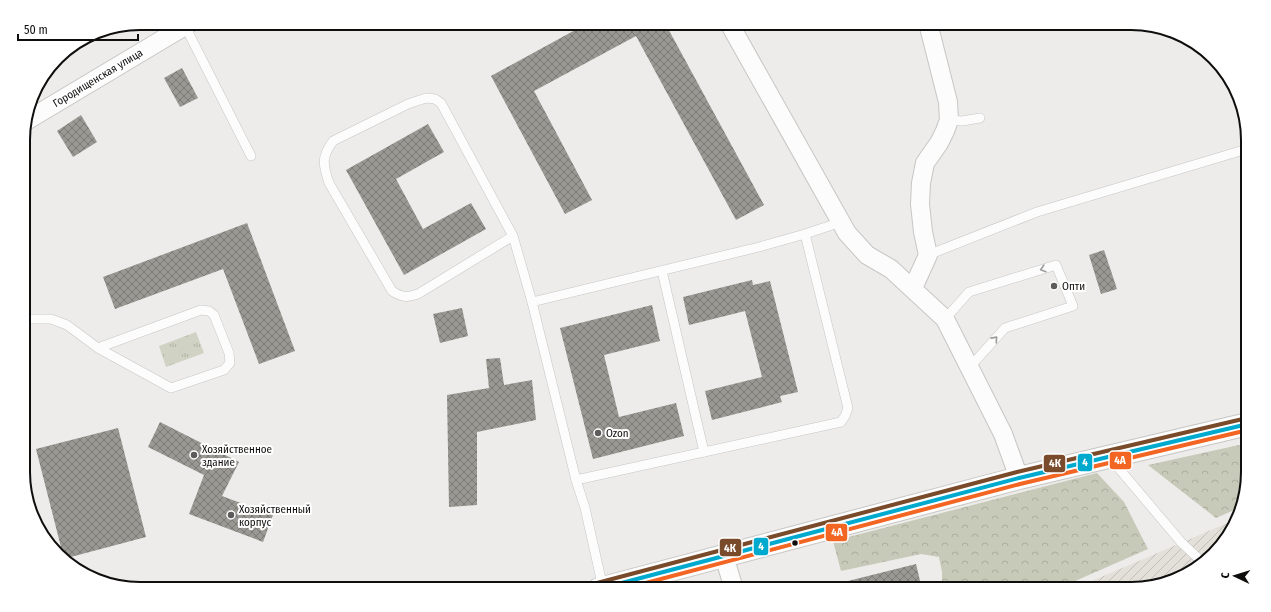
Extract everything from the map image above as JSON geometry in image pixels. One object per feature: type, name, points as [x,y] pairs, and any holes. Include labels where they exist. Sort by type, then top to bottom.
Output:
[{"type":"street","name":"Городищенская улица","points":[[33,117],[179,30]]},
{"type":"street","points":[[732,30],[847,233],[867,255],[891,269],[945,319],[1003,434],[1019,478]]},
{"type":"street","points":[[913,288],[928,255],[923,232],[920,204],[921,183],[925,163],[939,144],[949,120],[948,102],[930,30]]},
{"type":"street","points":[[624,582],[1019,478],[1241,426]]},
{"type":"street","points":[[724,556],[732,582]]},
{"type":"lane","points":[[189,30],[251,156]]},
{"type":"lane","points":[[513,236],[418,294],[404,297],[398,295],[392,291],[329,183],[323,161],[326,150],[333,141],[408,104],[426,98],[435,99],[441,103],[513,236],[532,302],[576,480],[585,508],[600,582]]},
{"type":"lane","points":[[949,120],[962,121],[980,118]]},
{"type":"lane","points":[[928,255],[1037,212],[1241,151]]},
{"type":"lane","points":[[532,302],[759,247],[841,222]]},
{"type":"lane","points":[[576,480],[841,422],[848,408],[805,234]]},
{"type":"lane","points":[[945,319],[969,292],[1056,265],[1073,306],[1005,328],[969,368]]},
{"type":"lane","points":[[662,270],[704,452]]},
{"type":"lane","points":[[30,319],[51,319],[68,325],[98,348],[171,388],[224,370],[230,363],[229,353],[214,315],[209,311],[201,310],[98,348]]},
{"type":"lane","points":[[1109,457],[1181,542],[1198,558]]},
{"type":"shaded area","points":[[1228,523],[1218,539],[1203,555],[1179,571],[1152,580],[1138,582],[1089,582]]},
{"type":"green space","points":[[196,332],[204,353],[166,367],[159,346]]},
{"type":"green space","points":[[1241,445],[1240,486],[1234,510],[1216,518],[1148,465]]},
{"type":"green space","points":[[1097,473],[1124,502],[1148,549],[1073,582],[942,582],[939,557],[921,554],[841,571],[833,541]]},
{"type":"building","points":[[575,30],[669,30],[764,205],[736,220],[636,36],[534,91],[592,200],[565,214],[491,76]]},
{"type":"building","points":[[182,68],[198,98],[180,107],[164,78]]},
{"type":"building","points":[[81,115],[97,142],[73,157],[57,131]]},
{"type":"building","points":[[428,124],[444,152],[396,179],[423,229],[471,203],[486,229],[404,275],[346,170]]},
{"type":"building","points":[[247,223],[295,351],[259,364],[223,269],[115,309],[103,277]]},
{"type":"building","points":[[1104,250],[1117,289],[1101,294],[1089,255]]},
{"type":"building","points":[[752,280],[753,285],[770,281],[798,392],[780,396],[782,402],[712,420],[705,391],[762,377],[745,311],[689,325],[683,297]]},
{"type":"building","points":[[652,305],[660,341],[604,355],[619,417],[676,403],[684,436],[593,459],[560,328]]},
{"type":"building","points":[[462,308],[468,336],[440,343],[433,314]]},
{"type":"building","points":[[500,358],[504,385],[532,380],[536,420],[477,432],[477,505],[449,507],[447,395],[489,388],[486,359]]},
{"type":"building","points":[[160,422],[239,462],[222,496],[273,515],[263,542],[189,514],[204,475],[148,447]]},
{"type":"building","points":[[118,428],[146,537],[71,557],[62,550],[36,449]]},
{"type":"building","points":[[916,564],[920,582],[844,582]]},
{"type":"transit line","name":"4К","points":[[601,582],[1017,472],[1241,419]]},
{"type":"transit line","name":"4","points":[[625,582],[1019,478],[1241,426]]},
{"type":"transit line","name":"4А","points":[[649,582],[1020,484],[1241,432]]},
{"type":"place","name":"Опти","points":[[1054,286]]},
{"type":"place","name":"Ozon","points":[[598,433]]},
{"type":"place","name":"Хозяйственное здание","points":[[194,455]]},
{"type":"place","name":"Хозяйственный корпус","points":[[231,515]]}]
